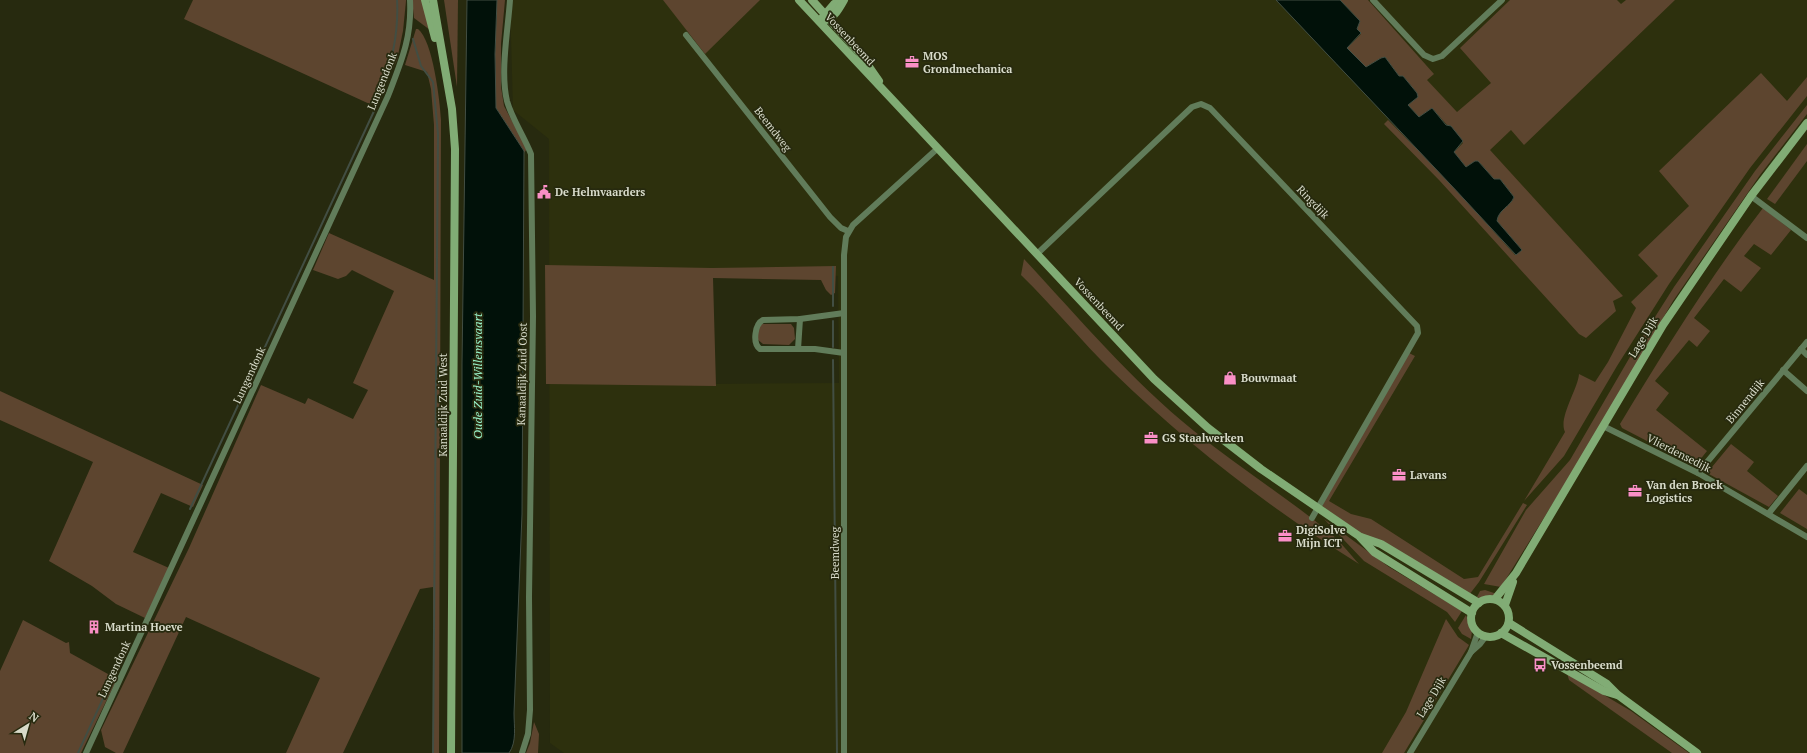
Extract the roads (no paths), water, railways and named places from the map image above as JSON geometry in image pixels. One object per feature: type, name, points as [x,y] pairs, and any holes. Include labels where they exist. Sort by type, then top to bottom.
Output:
[{"type":"main road","name":"Kanaaldijk Zuid West","points":[[425,0],[435,40],[442,59]]},
{"type":"main road","name":"Kanaaldijk Zuid West","points":[[433,0],[442,59],[452,109],[456,163],[451,753]]},
{"type":"main road","name":"Vossenbeemd","points":[[800,0],[1165,389],[1208,428],[1261,469],[1359,536],[1374,552],[1472,613]]},
{"type":"main road","name":"Vossenbeemd","points":[[812,0],[858,51],[873,70],[886,92]]},
{"type":"main road","points":[[820,22],[840,0]]},
{"type":"main road","points":[[827,16],[840,9],[844,0]]},
{"type":"main road","name":"Lage Dijk","points":[[1494,599],[1516,573],[1663,325],[1751,196],[1807,123]]},
{"type":"main road","name":"Vossenbeemd","points":[[1359,536],[1380,544],[1479,602]]},
{"type":"main road","name":"Lage Dijk","points":[[1505,605],[1516,573]]},
{"type":"main road","points":[[1494,599],[1505,605],[1509,616],[1509,623],[1501,633],[1486,636],[1478,632],[1473,625],[1472,613],[1479,602],[1494,599]]},
{"type":"main road","points":[[1509,623],[1607,684],[1618,695],[1697,753]]},
{"type":"main road","points":[[1501,633],[1604,692],[1618,695]]},
{"type":"street","name":"Lungendonk","points":[[86,753],[388,96],[405,49],[411,20],[410,0]]},
{"type":"street","name":"Kanaaldijk Zuid Oost","points":[[510,0],[504,76],[510,109],[525,139],[531,162],[533,316],[529,597],[530,710],[528,734],[522,753]]},
{"type":"street","points":[[1373,0],[1424,55],[1434,59],[1442,56],[1502,0]]},
{"type":"street","name":"Beemdweg","points":[[686,35],[830,218],[841,228],[848,231],[844,255],[844,753]]},
{"type":"street","name":"Ringdijk","points":[[1037,254],[1192,107],[1200,104],[1210,108],[1417,326],[1418,333],[1318,508]]},
{"type":"street","points":[[848,231],[938,148]]},
{"type":"street","points":[[1751,196],[1807,238]]},
{"type":"street","points":[[844,313],[800,319],[763,320],[758,323],[756,342],[756,346],[760,349],[815,348],[844,353]]},
{"type":"street","points":[[798,348],[800,319]]},
{"type":"street","name":"Binnendijk","points":[[1698,473],[1807,342]]},
{"type":"street","points":[[1801,350],[1807,355]]},
{"type":"street","points":[[1783,370],[1807,390]]},
{"type":"street","name":"Vlierdensedijk","points":[[1603,426],[1698,473],[1769,513],[1807,537]]},
{"type":"street","points":[[1769,513],[1807,466]]},
{"type":"street","points":[[1312,518],[1318,508]]},
{"type":"street","name":"Lage Dijk","points":[[1471,652],[1473,641],[1478,632]]},
{"type":"street","name":"Lage Dijk","points":[[1410,753],[1471,652],[1486,636]]},
{"type":"water","name":"Oude Zuid-Willemsvaart","points":[[467,0],[497,0],[495,54],[496,108],[524,151],[522,514],[514,734],[512,749],[509,753],[462,753],[462,364]]},
{"type":"water","points":[[1276,0],[1340,0],[1360,21],[1357,29],[1361,33],[1347,48],[1366,67],[1385,57],[1399,76],[1403,76],[1417,93],[1418,97],[1408,105],[1419,117],[1432,108],[1446,125],[1451,126],[1463,141],[1454,152],[1466,167],[1475,161],[1478,161],[1494,179],[1500,179],[1514,197],[1502,211],[1497,221],[1522,250],[1516,255]]},
{"type":"waterway","points":[[190,509],[381,96],[394,49],[397,25],[397,0]]},
{"type":"waterway","points":[[413,39],[421,66],[433,82],[438,134],[433,753]]},
{"type":"waterway","points":[[833,267],[833,306]]},
{"type":"waterway","points":[[833,321],[833,347]]},
{"type":"waterway","points":[[833,360],[837,753]]},
{"type":"waterway","points":[[78,753],[117,668]]},
{"type":"place","name":"MOS Grondmechanica","points":[[912,62]]},
{"type":"place","name":"De Helmvaarders","points":[[544,192]]},
{"type":"place","name":"Bouwmaat","points":[[1230,378]]},
{"type":"place","name":"GS Staalwerken","points":[[1151,438]]},
{"type":"place","name":"Lavans","points":[[1399,475]]},
{"type":"place","name":"Van den Broek Logistics","points":[[1635,491]]},
{"type":"place","name":"DigiSolve Mijn ICT","points":[[1285,536]]},
{"type":"place","name":"Martina Hoeve","points":[[94,627]]},
{"type":"place","name":"Vossenbeemd","points":[[1540,665]]}]
